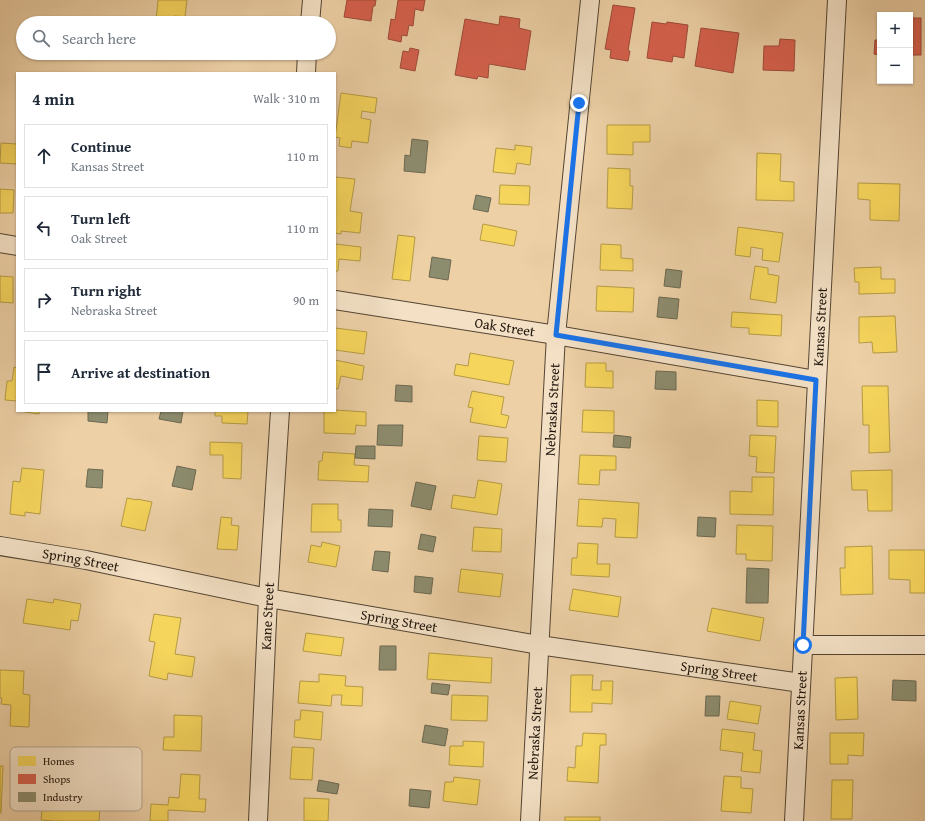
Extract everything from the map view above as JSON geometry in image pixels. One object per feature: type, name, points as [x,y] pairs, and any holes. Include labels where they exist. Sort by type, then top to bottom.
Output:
[{"type":"street","points":[[311,16],[312,0]]},
{"type":"street","name":"Nebraska Street","points":[[530,821],[556,335],[590,0]]},
{"type":"street","name":"Kansas Street","points":[[794,821],[837,0]]},
{"type":"street","points":[[306,72],[307,60]]},
{"type":"street","points":[[0,243],[16,246]]},
{"type":"street","name":"Oak Street","points":[[336,300],[556,335],[816,380]]},
{"type":"street","name":"Kane Street","points":[[258,821],[268,598],[280,412]]},
{"type":"street","name":"Spring Street","points":[[0,546],[86,560],[268,598],[539,645],[801,683]]},
{"type":"street","points":[[803,645],[925,645]]},
{"type":"building: Homes","points":[[158,0],[187,0],[185,16],[156,16]]},
{"type":"building: Homes","points":[[341,93],[377,98],[375,113],[362,111],[361,118],[371,120],[368,143],[352,141],[351,148],[339,146],[340,138],[336,137]]},
{"type":"building: Homes","points":[[607,125],[650,125],[650,142],[633,142],[633,155],[607,154]]},
{"type":"building: Homes","points":[[1,143],[16,144],[16,164],[0,163]]},
{"type":"building: Homes","points":[[515,145],[532,147],[530,165],[517,163],[515,174],[493,172],[496,148],[515,150]]},
{"type":"building: Homes","points":[[757,153],[781,154],[780,181],[794,182],[794,201],[756,200]]},
{"type":"building: Homes","points":[[608,168],[630,169],[630,186],[633,186],[632,209],[607,208]]},
{"type":"building: Homes","points":[[336,177],[355,179],[350,211],[362,213],[360,233],[341,231],[341,234],[336,233]]},
{"type":"building: Homes","points":[[858,183],[900,184],[899,221],[870,220],[870,200],[858,199]]},
{"type":"building: Homes","points":[[500,185],[530,186],[529,205],[499,204]]},
{"type":"building: Homes","points":[[0,189],[14,190],[13,213],[0,213]]},
{"type":"building: Homes","points":[[483,224],[517,231],[514,246],[480,240]]},
{"type":"building: Homes","points":[[738,227],[783,233],[779,262],[762,260],[763,249],[751,247],[750,257],[735,255]]},
{"type":"building: Homes","points":[[398,235],[415,237],[410,281],[392,279]]},
{"type":"building: Homes","points":[[336,244],[361,247],[360,261],[339,259],[338,271],[336,271]]},
{"type":"building: Homes","points":[[601,244],[621,245],[621,258],[633,259],[633,271],[600,270]]},
{"type":"building: Homes","points":[[755,266],[768,268],[768,274],[779,276],[776,303],[750,299]]},
{"type":"building: Homes","points":[[881,267],[881,279],[895,279],[895,293],[859,294],[859,282],[855,282],[854,268]]},
{"type":"building: Homes","points":[[0,276],[13,277],[13,303],[0,302]]},
{"type":"building: Homes","points":[[597,286],[634,288],[633,312],[596,311]]},
{"type":"building: Homes","points":[[732,312],[782,315],[781,336],[749,334],[749,328],[731,327]]},
{"type":"building: Homes","points":[[895,316],[897,352],[873,353],[872,342],[859,343],[859,317]]},
{"type":"building: Homes","points":[[336,328],[367,332],[364,354],[336,350]]},
{"type":"building: Homes","points":[[470,353],[514,361],[509,385],[454,375],[456,364],[468,366]]},
{"type":"building: Homes","points":[[336,360],[364,366],[362,380],[341,376],[338,389],[336,388]]},
{"type":"building: Homes","points":[[586,363],[606,363],[606,371],[613,371],[613,388],[585,387]]},
{"type":"building: Homes","points":[[14,367],[16,368],[16,401],[5,400],[7,381],[12,381]]},
{"type":"building: Homes","points":[[862,386],[888,386],[890,452],[869,453],[869,425],[863,425]]},
{"type":"building: Homes","points":[[472,391],[504,397],[501,414],[509,416],[506,428],[470,422],[473,408],[468,407]]},
{"type":"building: Homes","points":[[757,400],[778,401],[778,427],[757,426]]},
{"type":"building: Homes","points":[[336,410],[366,412],[366,426],[356,425],[355,434],[324,433],[324,412],[336,412]]},
{"type":"building: Homes","points":[[583,410],[614,411],[614,433],[582,432]]},
{"type":"building: Homes","points":[[26,412],[39,412],[39,414]]},
{"type":"building: Homes","points":[[215,412],[248,412],[247,424],[222,423],[222,416],[215,416]]},
{"type":"building: Homes","points":[[750,435],[776,436],[774,473],[756,472],[757,457],[749,456]]},
{"type":"building: Homes","points":[[479,436],[508,438],[506,462],[477,460]]},
{"type":"building: Homes","points":[[210,442],[242,443],[241,479],[223,478],[223,455],[210,455]]},
{"type":"building: Homes","points":[[323,452],[355,454],[354,465],[369,466],[368,482],[318,480],[319,461],[322,461]]},
{"type":"building: Homes","points":[[580,455],[616,456],[616,470],[600,470],[599,485],[578,484]]},
{"type":"building: Homes","points":[[22,468],[44,470],[40,514],[25,512],[25,516],[10,514],[13,481],[20,482]]},
{"type":"building: Homes","points":[[892,470],[892,511],[868,511],[867,490],[852,490],[851,471]]},
{"type":"building: Homes","points":[[752,477],[774,477],[773,515],[730,514],[730,491],[752,492]]},
{"type":"building: Homes","points":[[478,480],[502,484],[497,515],[451,508],[453,495],[475,498]]},
{"type":"building: Homes","points":[[127,498],[152,502],[145,531],[121,526]]},
{"type":"building: Homes","points":[[579,499],[639,503],[637,538],[615,537],[616,519],[603,518],[602,527],[577,526]]},
{"type":"building: Homes","points":[[312,504],[338,504],[338,520],[341,520],[341,532],[311,532]]},
{"type":"building: Homes","points":[[221,517],[232,518],[231,525],[239,526],[237,550],[217,549]]},
{"type":"building: Homes","points":[[737,525],[773,526],[772,561],[746,560],[746,554],[736,554]]},
{"type":"building: Homes","points":[[474,527],[502,529],[501,552],[472,551]]},
{"type":"building: Homes","points":[[322,542],[340,546],[336,567],[308,562],[311,545],[321,547]]},
{"type":"building: Homes","points":[[578,543],[598,544],[597,564],[610,564],[609,577],[571,575],[572,558],[577,558]]},
{"type":"building: Homes","points":[[872,546],[873,594],[841,595],[840,568],[845,568],[845,547]]},
{"type":"building: Homes","points":[[889,550],[925,550],[925,593],[910,593],[910,580],[889,579]]},
{"type":"building: Homes","points":[[461,569],[503,574],[500,597],[458,592]]},
{"type":"building: Homes","points":[[573,589],[621,597],[618,617],[569,610]]},
{"type":"building: Homes","points":[[27,599],[53,603],[54,599],[81,604],[78,621],[71,620],[70,630],[23,623]]},
{"type":"building: Homes","points":[[712,608],[764,618],[760,641],[707,631]]},
{"type":"building: Homes","points":[[154,614],[181,618],[175,654],[195,657],[192,677],[168,673],[167,680],[149,676],[155,642],[149,641]]},
{"type":"building: Homes","points":[[306,633],[344,638],[341,656],[303,651]]},
{"type":"building: Homes","points":[[429,653],[492,658],[491,683],[427,679]]},
{"type":"building: Homes","points":[[0,670],[24,671],[23,694],[30,695],[29,727],[10,726],[11,705],[1,704]]},
{"type":"building: Homes","points":[[319,674],[346,676],[345,686],[363,687],[362,706],[341,705],[342,695],[332,695],[331,706],[298,703],[300,681],[319,682]]},
{"type":"building: Homes","points":[[571,675],[593,675],[592,690],[601,690],[601,681],[613,681],[612,704],[592,703],[592,712],[570,712]]},
{"type":"building: Homes","points":[[857,677],[858,719],[836,720],[835,678]]},
{"type":"building: Homes","points":[[452,695],[488,696],[487,721],[451,720]]},
{"type":"building: Homes","points":[[730,701],[761,706],[758,724],[727,719]]},
{"type":"building: Homes","points":[[301,710],[323,712],[321,740],[294,737],[295,720],[300,720]]},
{"type":"building: Homes","points":[[174,715],[202,716],[201,751],[163,750],[164,737],[174,737]]},
{"type":"building: Homes","points":[[722,729],[755,733],[753,750],[762,751],[760,773],[741,771],[743,753],[720,750]]},
{"type":"building: Homes","points":[[583,733],[606,734],[606,745],[600,745],[598,783],[567,781],[568,767],[575,768],[576,746],[582,746]]},
{"type":"building: Homes","points":[[830,733],[864,733],[863,756],[848,755],[848,764],[830,764]]},
{"type":"building: Homes","points":[[463,741],[484,742],[483,767],[449,765],[450,746],[463,746]]},
{"type":"building: Homes","points":[[292,747],[314,748],[312,780],[290,779]]},
{"type":"building: Homes","points":[[0,766],[3,766],[1,813],[0,813]]},
{"type":"building: Homes","points":[[181,774],[200,775],[199,799],[206,799],[205,812],[168,810],[168,821],[150,821],[151,804],[168,805],[169,797],[179,798]]},
{"type":"building: Homes","points":[[724,776],[741,777],[741,788],[753,789],[751,813],[721,811]]},
{"type":"building: Homes","points":[[454,777],[480,780],[477,805],[443,801],[445,782],[453,782]]},
{"type":"building: Homes","points":[[832,780],[853,780],[852,819],[831,819]]},
{"type":"building: Homes","points":[[304,798],[329,799],[328,821],[304,821]]},
{"type":"building: Homes","points":[[42,811],[100,811],[99,821],[41,820]]},
{"type":"building: Homes","points":[[565,817],[600,817],[600,821],[565,821]]},
{"type":"building: Shops","points":[[347,0],[376,0],[375,6],[373,6],[371,21],[344,17]]},
{"type":"building: Shops","points":[[398,0],[425,0],[423,11],[415,9],[413,26],[409,25],[407,36],[402,35],[401,42],[388,39],[391,19],[395,20]]},
{"type":"building: Shops","points":[[613,5],[635,8],[628,51],[630,51],[628,61],[610,58],[611,50],[605,49]]},
{"type":"building: Shops","points":[[500,16],[520,19],[519,28],[531,31],[525,70],[489,64],[488,78],[478,76],[477,79],[455,75],[465,19],[499,25]]},
{"type":"building: Shops","points":[[913,18],[921,18],[921,55],[913,55]]},
{"type":"building: Shops","points":[[652,22],[666,24],[667,22],[688,25],[684,58],[673,56],[672,62],[647,58]]},
{"type":"building: Shops","points":[[701,28],[739,33],[733,73],[695,66]]},
{"type":"building: Shops","points":[[780,39],[795,40],[794,71],[763,70],[764,46],[779,46]]},
{"type":"building: Shops","points":[[875,40],[877,40],[877,55],[874,54]]},
{"type":"building: Shops","points":[[410,48],[419,50],[415,71],[400,68],[403,51],[409,52]]},
{"type":"building: Industry","points":[[412,139],[428,141],[425,173],[404,171],[405,155],[410,156]]},
{"type":"building: Industry","points":[[476,195],[491,198],[488,212],[473,209]]},
{"type":"building: Industry","points":[[432,257],[451,260],[448,280],[429,277]]},
{"type":"building: Industry","points":[[666,269],[682,271],[680,288],[664,286]]},
{"type":"building: Industry","points":[[659,297],[679,299],[677,319],[657,317]]},
{"type":"building: Industry","points":[[656,371],[676,372],[676,390],[655,389]]},
{"type":"building: Industry","points":[[396,385],[412,386],[412,402],[395,401]]},
{"type":"building: Industry","points":[[88,412],[108,412],[107,423],[88,421]]},
{"type":"building: Industry","points":[[161,412],[183,412],[181,423],[159,419]]},
{"type":"building: Industry","points":[[378,425],[403,425],[402,446],[377,445]]},
{"type":"building: Industry","points":[[614,435],[631,437],[630,448],[613,447]]},
{"type":"building: Industry","points":[[356,446],[375,446],[375,459],[355,458]]},
{"type":"building: Industry","points":[[177,466],[196,470],[192,490],[172,486]]},
{"type":"building: Industry","points":[[88,469],[103,470],[102,488],[86,487]]},
{"type":"building: Industry","points":[[416,482],[436,486],[431,510],[411,506]]},
{"type":"building: Industry","points":[[369,509],[393,510],[392,527],[368,526]]},
{"type":"building: Industry","points":[[698,517],[716,518],[715,537],[697,536]]},
{"type":"building: Industry","points":[[421,534],[436,537],[433,552],[418,549]]},
{"type":"building: Industry","points":[[375,551],[390,552],[388,572],[372,570]]},
{"type":"building: Industry","points":[[747,568],[769,569],[768,603],[746,603]]},
{"type":"building: Industry","points":[[415,576],[433,578],[431,594],[414,592]]},
{"type":"building: Industry","points":[[380,646],[396,646],[396,670],[379,670]]},
{"type":"building: Industry","points":[[893,680],[916,681],[916,701],[892,700]]},
{"type":"building: Industry","points":[[432,683],[450,685],[448,695],[431,693]]},
{"type":"building: Industry","points":[[706,696],[720,696],[719,716],[705,716]]},
{"type":"building: Industry","points":[[425,725],[448,729],[445,746],[422,742]]},
{"type":"building: Industry","points":[[319,780],[339,784],[337,794],[317,791]]},
{"type":"building: Industry","points":[[410,789],[431,791],[429,808],[409,806]]},
{"type":"route","points":[[579,103],[556,335],[816,380],[803,645]]}]
